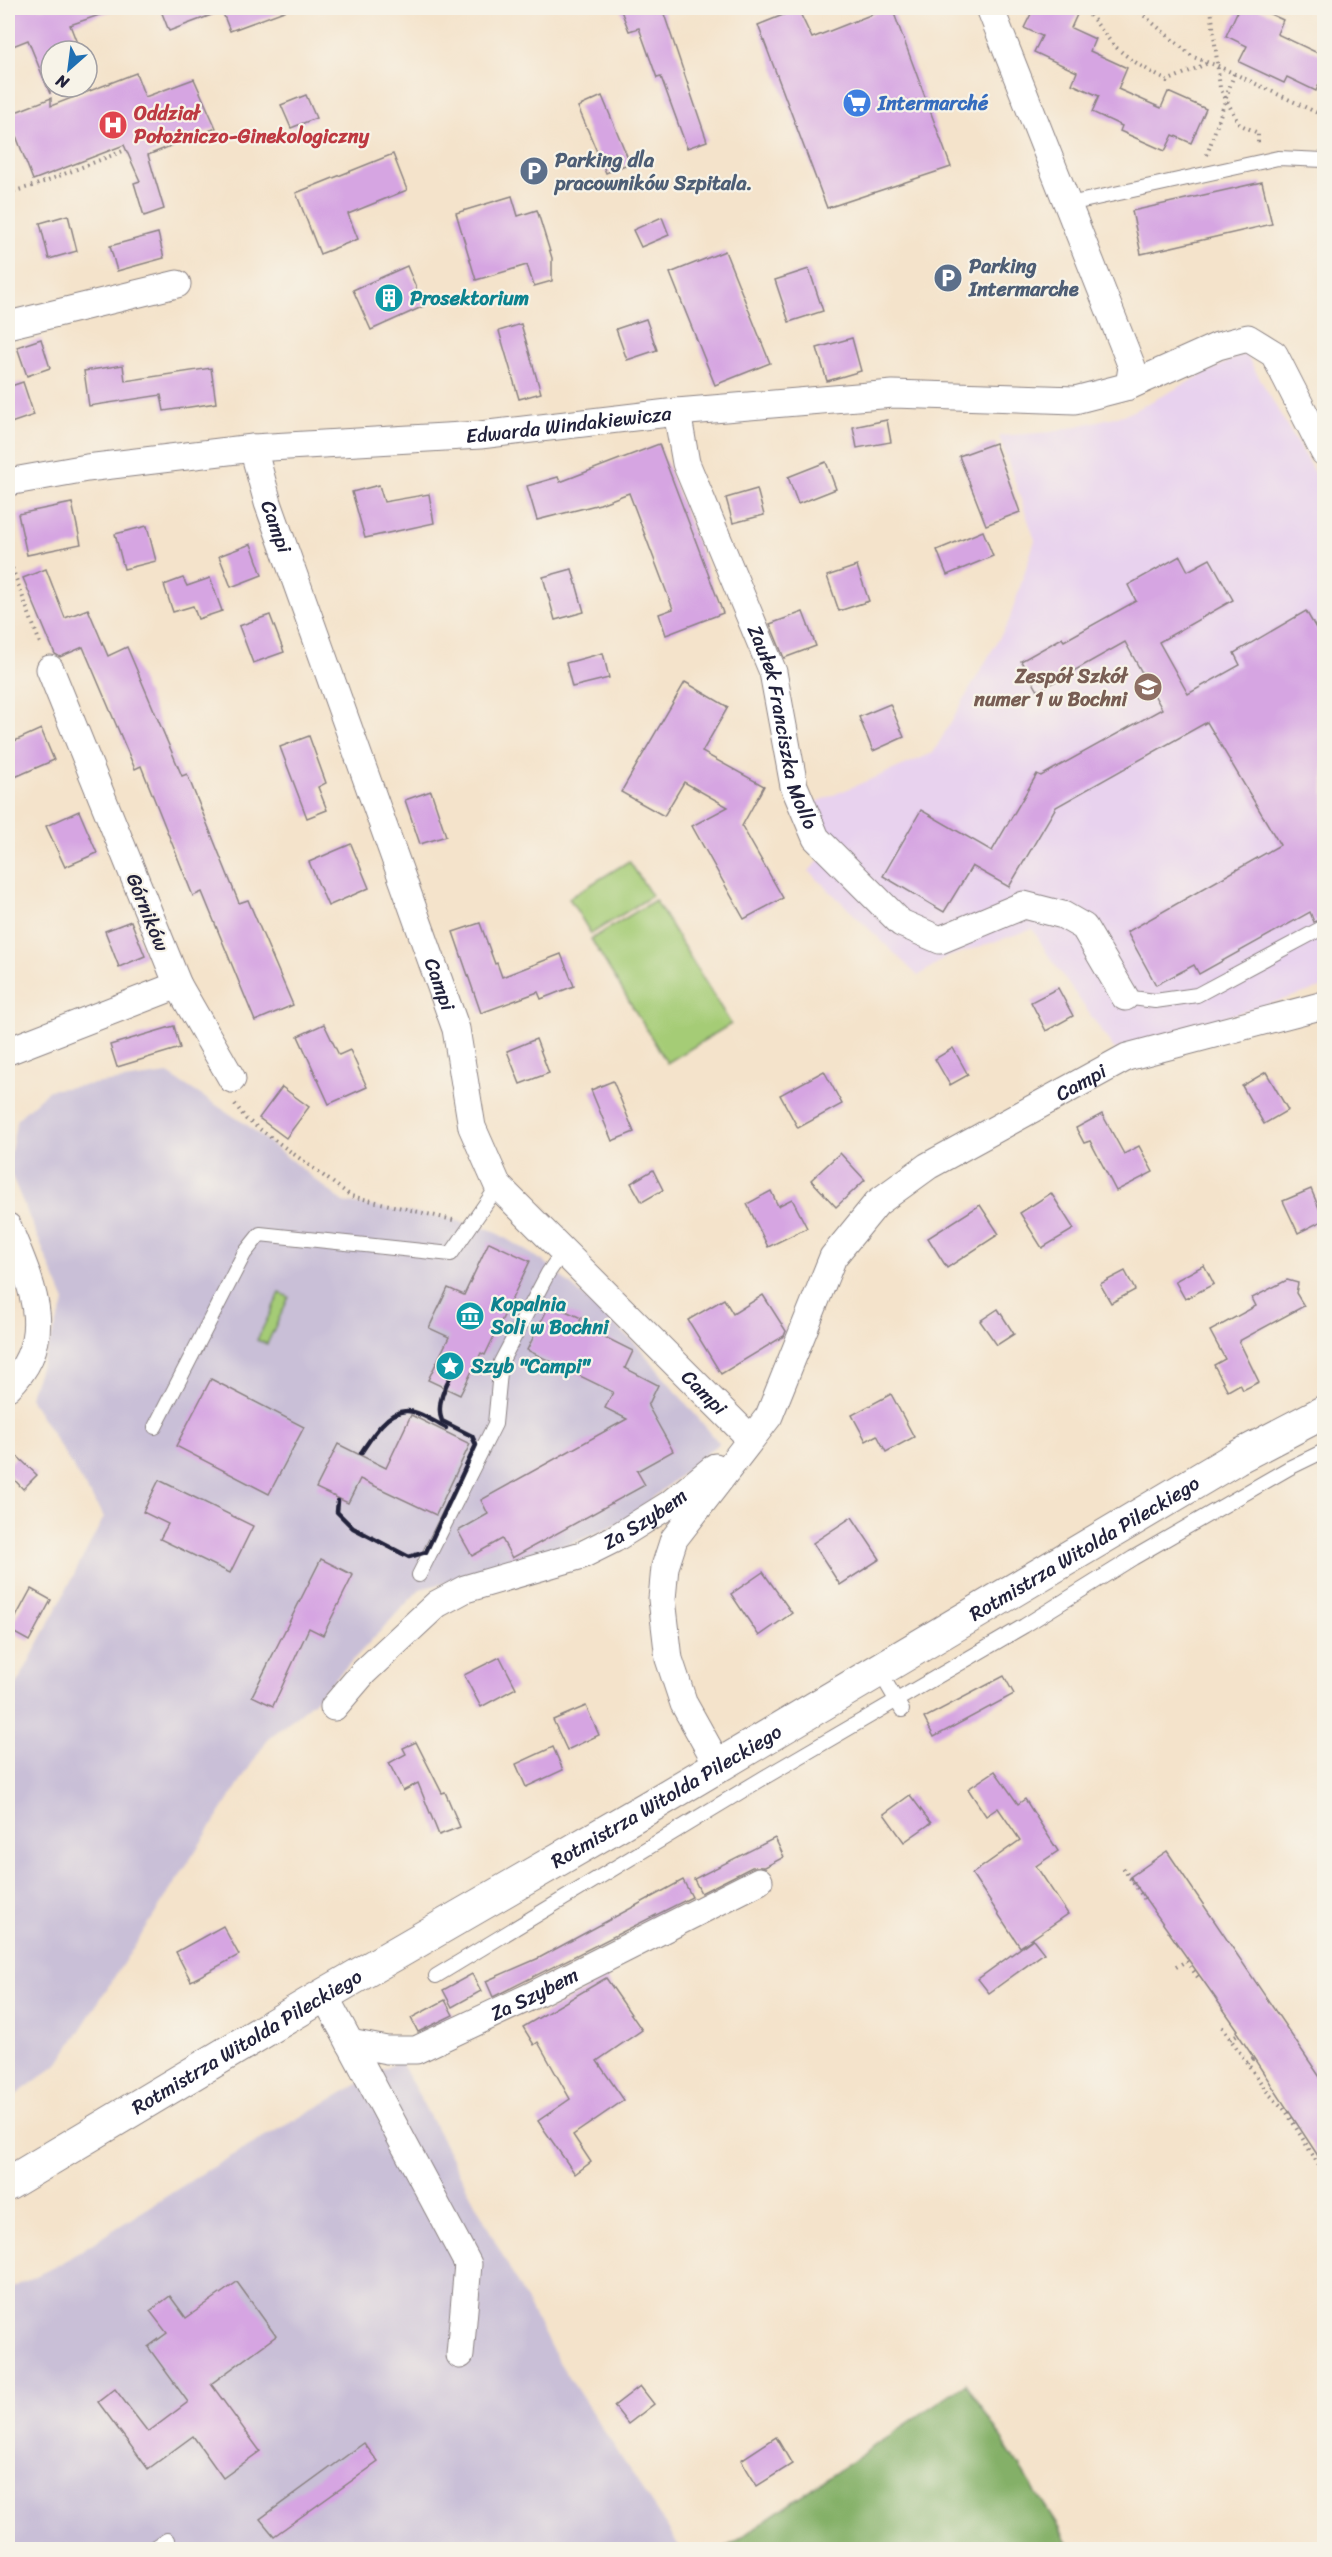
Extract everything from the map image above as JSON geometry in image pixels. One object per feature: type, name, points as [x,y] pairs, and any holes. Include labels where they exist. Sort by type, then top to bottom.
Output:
[{"type":"main road","name":"Rotmistrza Witolda Pileckiego","points":[[8,2184],[324,1995],[1236,1458],[1324,1412]]},
{"type":"street","points":[[990,8],[1132,367],[1129,386]]},
{"type":"street","points":[[8,325],[177,284]]},
{"type":"street","name":"Edwarda Windakiewicza","points":[[8,482],[87,468],[253,448],[480,435],[677,412],[892,394],[1075,400],[1129,386],[1218,346],[1248,339],[1274,354],[1324,452]]},
{"type":"street","name":"Zaułek Franciszka Mollo","points":[[677,412],[686,464],[773,672],[794,786],[816,838],[901,923],[940,940],[1024,905],[1064,915],[1084,927],[1125,997]]},
{"type":"street","name":"Campi","points":[[253,448],[267,503],[456,1029],[472,1127],[498,1186],[564,1250],[746,1444]]},
{"type":"street","name":"Górników","points":[[50,669],[178,985],[232,1079]]},
{"type":"street","points":[[8,1051],[178,985]]},
{"type":"street","name":"Campi","points":[[718,1765],[684,1704],[669,1659],[662,1599],[665,1567],[674,1539],[740,1458],[746,1444],[769,1416],[833,1257],[877,1203],[928,1166],[1128,1058],[1324,1005]]},
{"type":"street","points":[[8,1227],[31,1282],[38,1324],[32,1356],[8,1388]]},
{"type":"street","name":"Za Szybem","points":[[334,1707],[363,1673],[437,1604],[465,1589],[582,1555],[614,1539],[670,1504],[746,1444]]},
{"type":"street","name":"Za Szybem","points":[[350,2043],[387,2050],[416,2050],[527,1998],[759,1881]]},
{"type":"street","points":[[324,1995],[468,2264],[460,2355]]},
{"type":"lane","points":[[1069,204],[1278,158],[1324,160]]},
{"type":"lane","points":[[1125,997],[1155,1001],[1197,995],[1324,927]]},
{"type":"lane","points":[[155,1427],[243,1254],[260,1234],[451,1254],[498,1186]]},
{"type":"lane","points":[[419,1575],[495,1424],[501,1362],[548,1273],[564,1250]]},
{"type":"lane","points":[[436,1976],[765,1777],[900,1706],[1142,1552],[1289,1468],[1324,1451]]},
{"type":"lane","points":[[878,1669],[900,1706]]},
{"type":"lane","points":[[151,2550],[167,2540]]},
{"type":"path","points":[[1080,8],[1088,12],[1113,44],[1132,60],[1167,81],[1209,63]]},
{"type":"path","points":[[1135,8],[1193,57],[1218,66],[1324,116]]},
{"type":"path","points":[[1211,8],[1220,88],[1239,124],[1258,133],[1257,162]]},
{"type":"path","points":[[1200,176],[1234,74]]},
{"type":"path","points":[[8,193],[36,185],[123,151]]},
{"type":"path","points":[[8,557],[50,669]]},
{"type":"path","points":[[232,1079],[223,1087],[246,1119],[351,1196],[471,1224]]},
{"type":"path","points":[[1123,1869],[1146,1901]]},
{"type":"path","points":[[1176,1967],[1186,1960],[1200,1980]]},
{"type":"path","points":[[1222,2027],[1268,2093],[1289,2113],[1324,2174]]},
{"type":"path","points":[[1230,2039],[1238,2034]]},
{"type":"path","points":[[1246,2062],[1254,2058]]},
{"type":"shaded area","name":"Zespół Szkół numer 1 w Bochni","points":[[1245,353],[1324,490],[1324,987],[1115,1050],[1048,955],[1033,929],[945,958],[918,976],[809,871],[835,843],[812,804],[933,753],[1009,621],[1035,540],[999,436],[1052,432],[1127,414]]},
{"type":"shaded area","name":"Kopalnia Soli w Bochni","points":[[168,1074],[247,1125],[343,1202],[447,1218],[492,1230],[546,1263],[637,1345],[719,1443],[626,1520],[525,1563],[420,1589],[314,1701],[267,1740],[59,2063],[8,2101],[8,1702],[104,1517],[29,1397],[65,1302],[8,1167],[17,1119],[49,1090]]},
{"type":"shaded area","points":[[400,2060],[557,2359],[681,2549],[8,2550],[8,2290],[60,2264],[209,2169]]},
{"type":"green space","points":[[629,861],[652,896],[591,934],[569,898]]},
{"type":"green space","points":[[655,900],[731,1024],[667,1063],[591,939]]},
{"type":"green space","points":[[280,1293],[289,1297],[267,1344],[257,1340]]},
{"type":"green space","points":[[966,2383],[1072,2549],[724,2549]]},
{"type":"building","points":[[8,8],[111,8],[111,11],[70,25],[75,39],[39,39],[39,67],[28,40],[8,48]]},
{"type":"building","points":[[160,8],[287,8],[287,10],[230,31],[222,11],[169,31]]},
{"type":"building","points":[[620,8],[662,8],[707,141],[687,148],[661,77],[657,78],[639,28],[629,31]]},
{"type":"building","name":"Intermarché","points":[[892,8],[951,167],[827,208],[758,25],[798,9],[812,38]]},
{"type":"building","points":[[1034,8],[1080,8],[1071,28],[1095,39],[1090,51],[1127,68],[1118,89],[1161,108],[1168,92],[1206,109],[1191,143],[1173,135],[1165,151],[1120,131],[1122,126],[1092,112],[1099,96],[1072,84],[1077,72],[1034,52],[1042,36],[1024,28]]},
{"type":"building","points":[[1239,8],[1257,8],[1283,20],[1277,34],[1324,56],[1324,73],[1316,91],[1287,77],[1284,83],[1239,62],[1247,46],[1226,36]]},
{"type":"building","name":"Oddział Położniczo-Ginekologiczny","points":[[136,73],[145,97],[194,79],[216,128],[148,155],[164,209],[144,216],[134,183],[140,181],[124,145],[33,180],[8,115],[48,99],[51,99],[51,106],[69,99],[99,99],[99,87]]},
{"type":"building","points":[[306,95],[316,118],[291,128],[281,105]]},
{"type":"building","points":[[602,96],[630,163],[606,173],[578,107]]},
{"type":"building","points":[[393,154],[407,190],[348,214],[358,239],[320,254],[296,193]]},
{"type":"building","points":[[1262,182],[1272,224],[1141,254],[1132,211]]},
{"type":"building","points":[[512,196],[518,216],[537,210],[552,258],[552,281],[534,286],[527,265],[476,280],[456,213]]},
{"type":"building","points":[[68,215],[77,251],[49,259],[40,223]]},
{"type":"building","points":[[662,217],[669,235],[641,247],[633,230]]},
{"type":"building","points":[[158,233],[164,258],[117,271],[110,246]]},
{"type":"building","points":[[725,251],[770,363],[715,385],[670,273]]},
{"type":"building","name":"Prosektorium","points":[[407,266],[424,306],[371,330],[353,290]]},
{"type":"building","points":[[809,269],[823,311],[789,322],[775,280]]},
{"type":"building","points":[[646,319],[657,350],[627,360],[616,329]]},
{"type":"building","points":[[521,324],[541,393],[519,399],[499,331]]},
{"type":"building","points":[[852,338],[861,371],[827,381],[817,348]]},
{"type":"building","points":[[41,339],[50,368],[27,376],[17,347]]},
{"type":"building","points":[[123,365],[125,381],[211,368],[216,403],[164,411],[161,395],[89,406],[84,371]]},
{"type":"building","points":[[23,382],[34,415],[8,424],[8,387]]},
{"type":"building","points":[[887,420],[891,442],[857,448],[853,427]]},
{"type":"building","points":[[995,443],[1020,512],[986,525],[959,456]]},
{"type":"building","points":[[659,444],[723,613],[666,635],[659,614],[673,609],[629,493],[600,504],[537,520],[527,486],[558,477],[560,482]]},
{"type":"building","points":[[826,462],[836,489],[798,504],[788,477]]},
{"type":"building","points":[[379,485],[384,502],[429,494],[434,523],[365,538],[352,492]]},
{"type":"building","points":[[757,489],[764,515],[733,523],[726,498]]},
{"type":"building","points":[[72,503],[81,544],[27,555],[18,514]]},
{"type":"building","points":[[147,526],[156,561],[124,569],[115,534]]},
{"type":"building","points":[[983,531],[993,556],[947,575],[937,550]]},
{"type":"building","points":[[251,544],[262,575],[231,587],[219,556]]},
{"type":"building","points":[[1180,556],[1188,571],[1210,559],[1233,600],[1159,642],[1188,694],[1240,665],[1234,653],[1306,611],[1324,642],[1324,918],[1314,922],[1310,912],[1199,974],[1194,965],[1156,985],[1127,932],[1280,845],[1207,722],[1056,807],[1009,887],[972,866],[944,912],[883,876],[921,810],[992,851],[1037,774],[1041,776],[1162,709],[1125,642],[1038,691],[1021,661],[1062,638],[1064,641],[1136,601],[1128,585]]},
{"type":"building","points":[[857,566],[869,601],[839,611],[827,576]]},
{"type":"building","points":[[46,569],[65,618],[88,609],[108,656],[127,647],[182,776],[187,774],[239,903],[248,900],[293,1005],[255,1021],[202,892],[193,896],[141,766],[135,769],[83,647],[60,657],[55,654],[23,578]]},
{"type":"building","points":[[572,569],[584,612],[555,620],[543,577]]},
{"type":"building","points":[[183,578],[187,586],[210,578],[222,611],[198,619],[193,606],[173,612],[164,585]]},
{"type":"building","points":[[803,612],[816,646],[784,658],[770,624]]},
{"type":"building","points":[[270,615],[284,652],[253,663],[239,626]]},
{"type":"building","points":[[603,653],[609,678],[572,687],[566,663]]},
{"type":"building","points":[[685,682],[728,707],[702,752],[764,786],[742,826],[783,898],[744,919],[692,826],[728,807],[684,782],[664,816],[621,792]]},
{"type":"building","points":[[890,704],[904,737],[873,751],[859,717]]},
{"type":"building","points":[[41,729],[54,760],[8,780],[8,744]]},
{"type":"building","points":[[309,736],[326,783],[318,787],[327,810],[307,818],[280,747]]},
{"type":"building","points":[[431,791],[446,836],[420,844],[405,800]]},
{"type":"building","points":[[79,811],[97,853],[65,867],[46,826]]},
{"type":"building","points":[[351,844],[369,888],[328,906],[309,862]]},
{"type":"building","points":[[131,921],[145,956],[119,967],[105,931]]},
{"type":"building","points":[[480,923],[502,977],[561,954],[574,986],[541,999],[538,992],[481,1013],[453,932]]},
{"type":"building","points":[[1058,988],[1073,1016],[1046,1031],[1031,1002]]},
{"type":"building","points":[[324,1024],[339,1055],[350,1050],[367,1087],[329,1104],[298,1036]]},
{"type":"building","points":[[174,1026],[180,1048],[117,1067],[110,1045]]},
{"type":"building","points":[[536,1039],[549,1073],[520,1084],[507,1051]]},
{"type":"building","points":[[953,1048],[968,1075],[950,1085],[935,1059]]},
{"type":"building","points":[[824,1071],[842,1104],[798,1128],[780,1095]]},
{"type":"building","points":[[1266,1072],[1288,1110],[1264,1124],[1242,1086]]},
{"type":"building","points":[[613,1081],[634,1132],[612,1141],[591,1090]]},
{"type":"building","points":[[282,1087],[309,1107],[286,1138],[259,1118]]},
{"type":"building","points":[[1102,1114],[1124,1154],[1139,1146],[1153,1172],[1116,1191],[1090,1141],[1084,1143],[1076,1128]]},
{"type":"building","points":[[840,1153],[865,1180],[836,1207],[811,1180]]},
{"type":"building","points":[[653,1170],[663,1190],[642,1202],[631,1183]]},
{"type":"building","points":[[1311,1189],[1324,1220],[1298,1233],[1283,1201]]},
{"type":"building","points":[[771,1191],[778,1206],[792,1199],[807,1228],[768,1247],[747,1204]]},
{"type":"building","points":[[1051,1193],[1074,1229],[1042,1248],[1020,1213]]},
{"type":"building","points":[[980,1205],[999,1234],[947,1268],[928,1238]]},
{"type":"building","points":[[489,1242],[530,1261],[485,1355],[481,1353],[460,1395],[428,1380],[449,1337],[429,1328],[448,1288],[464,1295]]},
{"type":"building","points":[[1204,1265],[1214,1284],[1185,1299],[1175,1281]]},
{"type":"building","points":[[1125,1271],[1135,1290],[1111,1303],[1100,1284]]},
{"type":"building","points":[[1287,1280],[1298,1283],[1296,1293],[1304,1306],[1239,1341],[1259,1382],[1243,1390],[1240,1384],[1228,1391],[1214,1365],[1225,1359],[1210,1331],[1256,1306],[1252,1298]]},
{"type":"building","points":[[763,1295],[786,1331],[784,1336],[721,1374],[688,1320],[724,1299],[733,1314]]},
{"type":"building","points":[[550,1304],[581,1318],[579,1324],[633,1351],[625,1368],[658,1385],[648,1406],[673,1451],[637,1471],[645,1485],[512,1558],[502,1539],[472,1556],[458,1531],[488,1514],[481,1500],[627,1419],[605,1408],[613,1392],[527,1350]]},
{"type":"building","points":[[998,1309],[1014,1334],[997,1345],[980,1321]]},
{"type":"building","points":[[211,1379],[304,1427],[269,1494],[176,1446]]},
{"type":"building","points":[[891,1394],[914,1437],[886,1452],[877,1435],[866,1441],[852,1415]]},
{"type":"building","points":[[411,1415],[470,1444],[436,1515],[360,1479],[348,1503],[316,1488],[338,1444],[386,1468]]},
{"type":"building","points":[[17,1456],[37,1475],[23,1489],[8,1473],[8,1465]]},
{"type":"building","points":[[159,1480],[253,1526],[230,1573],[160,1539],[168,1524],[143,1512]]},
{"type":"building","points":[[852,1517],[880,1559],[840,1585],[813,1543]]},
{"type":"building","points":[[321,1559],[353,1575],[323,1635],[309,1628],[273,1706],[252,1696]]},
{"type":"building","points":[[763,1572],[792,1613],[759,1636],[731,1594]]},
{"type":"building","points":[[31,1589],[51,1600],[29,1641],[9,1630]]},
{"type":"building","points":[[500,1657],[516,1688],[481,1707],[464,1675]]},
{"type":"building","points":[[1004,1676],[1014,1694],[934,1737],[924,1718]]},
{"type":"building","points":[[586,1706],[599,1735],[567,1750],[553,1720]]},
{"type":"building","points":[[416,1742],[442,1793],[445,1792],[460,1827],[439,1835],[418,1783],[403,1791],[389,1763],[406,1754],[403,1748]]},
{"type":"building","points":[[553,1747],[563,1770],[526,1787],[516,1764]]},
{"type":"building","points":[[995,1771],[1018,1804],[1025,1799],[1058,1851],[1036,1866],[1068,1914],[1020,1947],[972,1874],[1020,1840],[998,1808],[986,1816],[968,1789]]},
{"type":"building","points":[[910,1795],[931,1823],[904,1842],[884,1814]]},
{"type":"building","points":[[775,1838],[784,1857],[765,1867],[752,1867],[701,1893],[694,1879]]},
{"type":"building","points":[[1167,1851],[1324,2083],[1324,2165],[1236,2031],[1238,2030],[1130,1877]]},
{"type":"building","points":[[683,1880],[692,1897],[493,1997],[486,1981],[539,1958]]},
{"type":"building","points":[[223,1926],[239,1955],[191,1981],[176,1952]]},
{"type":"building","points":[[1033,1939],[1044,1953],[989,1993],[978,1979]]},
{"type":"building","points":[[472,1974],[481,1991],[452,2007],[443,1990]]},
{"type":"building","points":[[606,1978],[642,2030],[597,2061],[624,2100],[573,2135],[591,2162],[575,2174],[538,2121],[570,2099],[538,2042],[534,2045],[523,2027]]},
{"type":"building","points":[[445,2000],[453,2015],[418,2032],[411,2018]]},
{"type":"building","points":[[237,2282],[276,2336],[211,2384],[260,2451],[223,2478],[193,2436],[148,2469],[98,2402],[115,2389],[148,2432],[188,2402],[148,2347],[167,2333],[150,2311],[170,2296],[186,2318]]},
{"type":"building","points":[[640,2386],[654,2404],[628,2424],[614,2406]]},
{"type":"building","points":[[776,2437],[792,2464],[757,2486],[741,2460]]},
{"type":"building","points":[[364,2443],[378,2462],[274,2536],[260,2519]]},
{"type":"railway","points":[[338,1501],[337,1512],[353,1528],[409,1557],[426,1552],[476,1445],[472,1436],[442,1421],[440,1413],[441,1398],[459,1360]]},
{"type":"railway","points":[[361,1453],[380,1427],[399,1412],[411,1411],[446,1428]]},
{"type":"place","name":"Intermarché","points":[[857,103]]},
{"type":"place","name":"Oddział Położniczo-Ginekologiczny","points":[[113,125]]},
{"type":"place","name":"Parking dla pracowników Szpitala.","points":[[534,171]]},
{"type":"place","name":"Parking Intermarche","points":[[948,278]]},
{"type":"place","name":"Prosektorium","points":[[389,298]]},
{"type":"place","name":"Zespół Szkół numer 1 w Bochni","points":[[1148,687]]},
{"type":"place","name":"Kopalnia Soli w Bochni","points":[[470,1316]]},
{"type":"place","name":"Szyb \"Campi\"","points":[[450,1366]]}]
